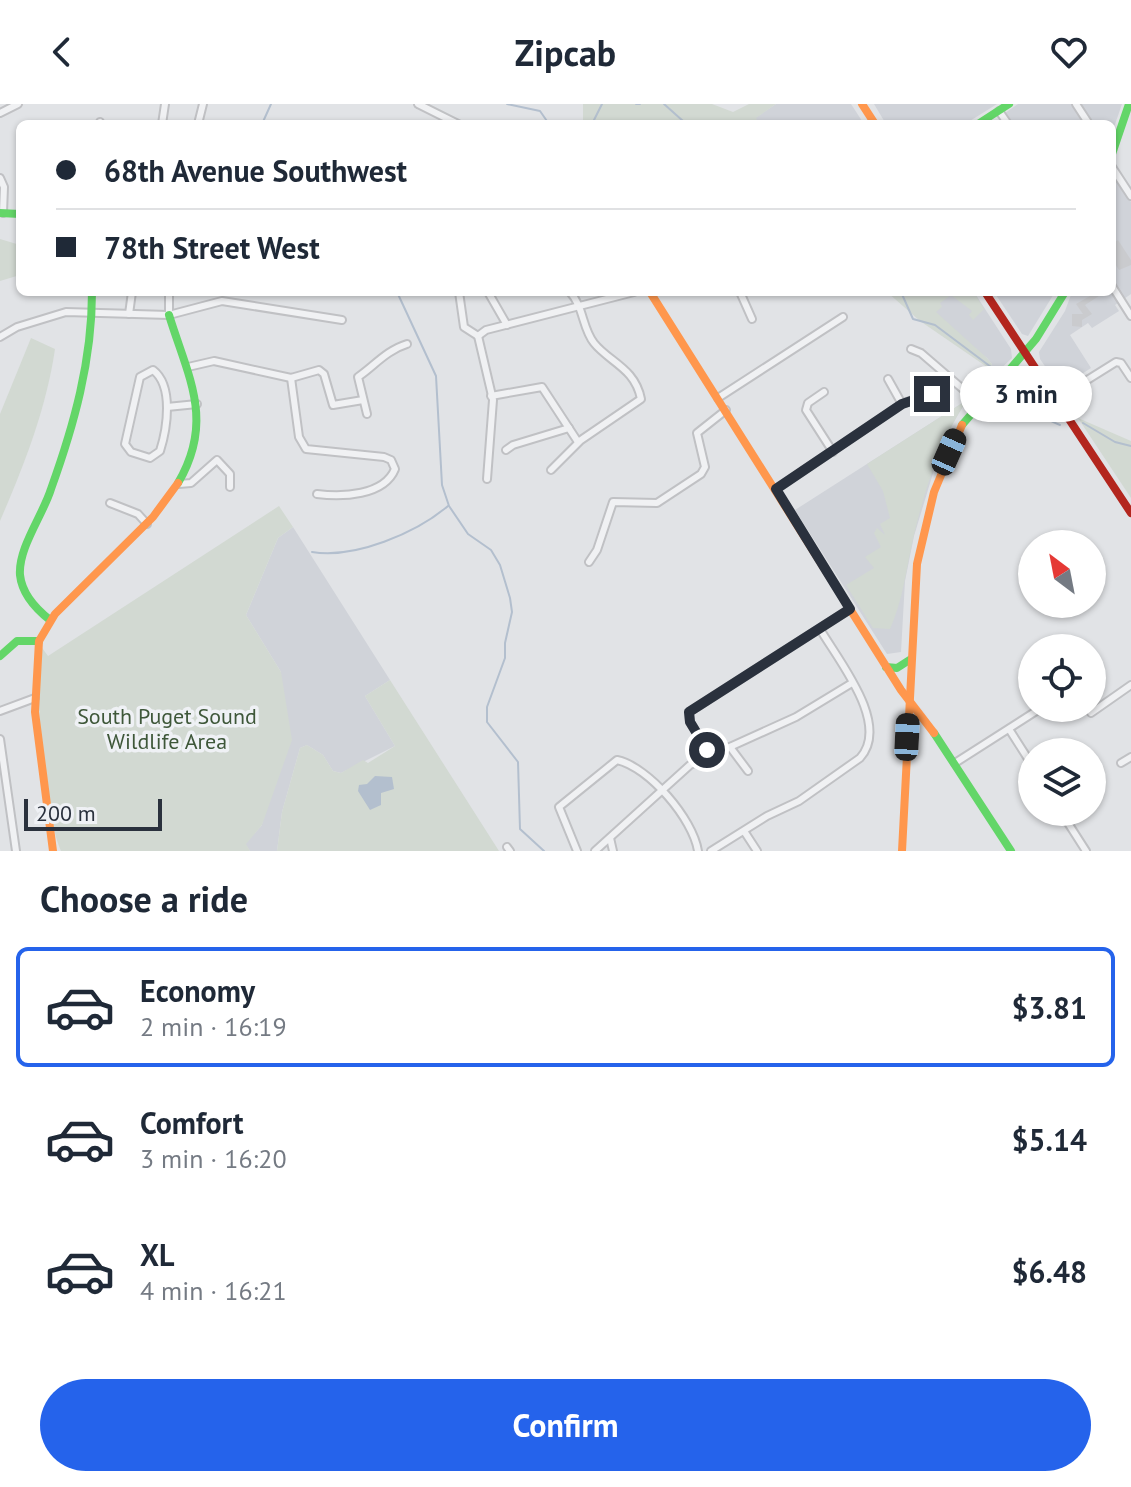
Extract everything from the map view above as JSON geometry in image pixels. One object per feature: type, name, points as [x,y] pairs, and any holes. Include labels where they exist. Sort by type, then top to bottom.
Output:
[{"type":"street","points":[[0,113],[18,104]]},
{"type":"street","points":[[418,104],[450,120]]},
{"type":"street","points":[[984,120],[1009,104]]},
{"type":"street","points":[[1116,142],[1129,104]]},
{"type":"street","points":[[999,111],[1005,120]]},
{"type":"street","points":[[1116,173],[1131,196]]},
{"type":"street","points":[[0,178],[4,187],[2,213]]},
{"type":"street","points":[[1116,292],[1131,316]]},
{"type":"street","points":[[50,620],[34,607],[21,583],[20,571],[61,460],[74,411],[92,312],[92,296]]},
{"type":"street","points":[[129,314],[131,296]]},
{"type":"street","points":[[53,851],[35,698],[39,641],[50,620],[164,507],[179,484],[193,445],[197,404],[188,367],[169,315],[169,296]]},
{"type":"street","points":[[460,296],[464,327],[478,336],[491,396],[487,481]]},
{"type":"street","points":[[490,296],[507,325]]},
{"type":"street","points":[[551,470],[578,442],[640,401],[639,392],[620,362],[594,344],[580,306],[573,296]]},
{"type":"street","points":[[478,336],[507,325],[619,296]]},
{"type":"street","points":[[653,296],[886,667],[955,763],[1011,851]]},
{"type":"street","points":[[742,296],[752,319]]},
{"type":"street","points":[[988,296],[1131,513]]},
{"type":"street","points":[[902,851],[919,556],[949,452],[979,403],[1026,355],[1063,296]]},
{"type":"street","points":[[1122,302],[1131,296]]},
{"type":"street","points":[[0,337],[11,329],[60,313],[169,315],[222,301],[342,320]]},
{"type":"street","points":[[718,398],[843,317]]},
{"type":"street","points":[[367,414],[359,376],[373,369],[391,351],[407,344]]},
{"type":"street","points":[[911,349],[925,356],[979,403]]},
{"type":"street","points":[[188,367],[214,361],[291,378],[319,370],[324,374],[335,406],[363,400]]},
{"type":"street","points":[[1063,409],[1072,400],[1076,387],[1116,362],[1121,363],[1131,378]]},
{"type":"street","points":[[150,370],[159,374],[167,407],[164,439],[157,454],[150,458],[129,450],[126,440],[140,377],[144,372],[150,370]]},
{"type":"street","points":[[291,378],[299,437],[306,449],[384,457],[395,469],[384,483],[373,489],[347,495],[317,494]]},
{"type":"street","points":[[888,379],[902,404]]},
{"type":"street","points":[[491,396],[541,386],[578,442]]},
{"type":"street","points":[[824,392],[806,407],[833,452]]},
{"type":"street","points":[[776,489],[902,404],[918,397]]},
{"type":"street","points":[[167,407],[197,404]]},
{"type":"street","points":[[589,562],[597,550],[613,502],[657,503],[701,474],[705,467],[697,433],[726,410]]},
{"type":"street","points":[[506,450],[513,445],[569,428]]},
{"type":"street","points":[[179,484],[191,483],[219,461],[230,474],[230,487]]},
{"type":"street","points":[[110,503],[138,514],[147,524]]},
{"type":"street","points":[[709,754],[688,715],[850,609]]},
{"type":"street","points":[[711,851],[799,801],[866,751],[869,715],[820,629]]},
{"type":"street","points":[[0,656],[17,641],[39,641]]},
{"type":"street","points":[[886,667],[897,668],[911,659]]},
{"type":"street","points":[[595,851],[681,771],[755,732],[796,717],[852,683]]},
{"type":"street","points":[[1106,702],[1131,685]]},
{"type":"street","points":[[0,711],[35,698]]},
{"type":"street","points":[[955,763],[1020,722]]},
{"type":"street","points":[[1009,729],[1018,743]]},
{"type":"street","points":[[0,739],[16,851]]},
{"type":"street","points":[[730,747],[748,771]]},
{"type":"street","points":[[1121,763],[1131,757]]},
{"type":"street","points":[[577,851],[559,813],[565,800],[615,760],[625,762],[662,789],[695,838],[698,851]]},
{"type":"street","points":[[1070,826],[1086,851]]},
{"type":"street","points":[[744,831],[757,851]]},
{"type":"street","points":[[610,838],[613,851]]},
{"type":"shaded area","points":[[776,104],[851,104],[861,120],[756,120]]},
{"type":"shaded area","points":[[874,104],[997,104],[971,120],[884,120]]},
{"type":"shaded area","points":[[1018,104],[1122,104],[1116,121],[1009,120],[1005,113]]},
{"type":"shaded area","points":[[1116,180],[1131,202],[1131,294],[1115,305],[1119,311],[1092,328],[1088,323],[1070,335],[1091,368],[1060,388],[1040,359],[1039,352],[1065,311],[1071,296],[1116,296]]},
{"type":"shaded area","points":[[918,296],[977,296],[1011,349],[1012,358],[990,379],[987,373],[992,364],[987,358],[944,324]]},
{"type":"shaded area","points":[[997,296],[1053,296],[1028,336],[1022,334]]},
{"type":"shaded area","points":[[967,400],[944,437],[914,536],[905,581],[901,652],[887,654],[795,510]]},
{"type":"shaded area","points":[[293,527],[390,680],[365,696],[395,746],[341,773],[333,771],[323,755],[307,745],[300,748],[282,812],[277,851],[250,851],[245,844],[262,825],[281,672],[246,615],[278,538]]},
{"type":"green space","points":[[583,104],[712,104],[733,112],[749,104],[776,104],[757,120],[583,120]]},
{"type":"green space","points":[[0,239],[16,244],[16,276],[0,281]]},
{"type":"green space","points":[[892,296],[950,296],[940,303],[942,307],[936,312],[987,358],[992,364],[990,369],[920,321]]},
{"type":"green space","points":[[952,296],[976,296],[984,309],[973,320],[969,315],[972,311]]},
{"type":"green space","points":[[31,338],[55,349],[33,437],[0,521],[0,414]]},
{"type":"green space","points":[[967,400],[941,449],[928,485],[890,629],[873,628],[846,585],[874,568],[865,557],[881,547],[874,533],[877,528],[885,535],[880,524],[890,518],[883,491],[867,464]]},
{"type":"green space","points":[[1078,418],[1131,441],[1131,498]]},
{"type":"green space","name":"South Puget Sound Wildlife Area","points":[[279,506],[293,527],[278,538],[246,615],[281,672],[292,740],[262,825],[246,844],[250,851],[61,851],[49,808],[42,750],[40,645],[48,656]]},
{"type":"green space","name":"South Puget Sound Wildlife Area","points":[[390,680],[499,851],[277,851],[282,812],[300,748],[307,745],[323,755],[333,771],[341,773],[363,760],[368,763],[395,746],[365,696]]},
{"type":"water","points":[[375,776],[392,777],[394,789],[381,793],[381,805],[370,810],[358,791],[359,785],[367,784]]},
{"type":"building","points":[[1116,241],[1131,260],[1131,265],[1119,270],[1116,265]]},
{"type":"building","points":[[1090,296],[1099,296],[1085,305],[1092,314],[1082,320],[1082,327],[1072,326],[1072,314],[1083,314],[1076,304]]},
{"type":"waterway","points":[[264,120],[271,104]]},
{"type":"waterway","points":[[507,104],[540,111],[546,120]]},
{"type":"waterway","points":[[594,120],[602,104]]},
{"type":"waterway","points":[[664,104],[682,120]]},
{"type":"waterway","points":[[399,296],[436,376],[442,485],[449,506],[468,534],[491,550],[500,565],[510,598],[512,612],[505,658],[487,707],[487,722],[518,762],[520,829],[544,851]]},
{"type":"waterway","points":[[903,296],[913,319],[935,325],[991,367]]},
{"type":"waterway","points":[[1015,383],[1043,415],[1060,425]]},
{"type":"waterway","points":[[1083,423],[1115,442],[1131,446]]},
{"type":"waterway","points":[[312,552],[347,552],[384,542],[419,526],[448,506]]},
{"type":"traffic: fast","points":[[984,120],[1009,104]]},
{"type":"traffic: fast","points":[[1116,142],[1129,104]]},
{"type":"traffic: fast","points":[[0,213],[16,214]]},
{"type":"traffic: fast","points":[[50,620],[27,595],[21,582],[20,565],[51,489],[74,417],[89,343],[92,296]]},
{"type":"traffic: fast","points":[[962,425],[1036,339],[1063,296]]},
{"type":"traffic: fast","points":[[169,315],[190,379],[196,419],[195,439],[178,483]]},
{"type":"traffic: fast","points":[[0,656],[17,641],[39,641]]},
{"type":"traffic: fast","points":[[886,667],[897,668],[911,659]]},
{"type":"traffic: fast","points":[[934,733],[1011,851]]},
{"type":"traffic: slow","points":[[862,104],[872,120]]},
{"type":"traffic: slow","points":[[653,296],[901,690],[934,733]]},
{"type":"traffic: slow","points":[[902,851],[917,564],[934,492],[962,425]]},
{"type":"traffic: slow","points":[[53,851],[35,712],[39,641],[55,614],[153,517],[178,483]]},
{"type":"traffic: jam","points":[[988,296],[1131,513]]},
{"type":"route","points":[[707,750],[690,722],[689,712],[850,609],[776,489],[902,404],[932,394]]}]
